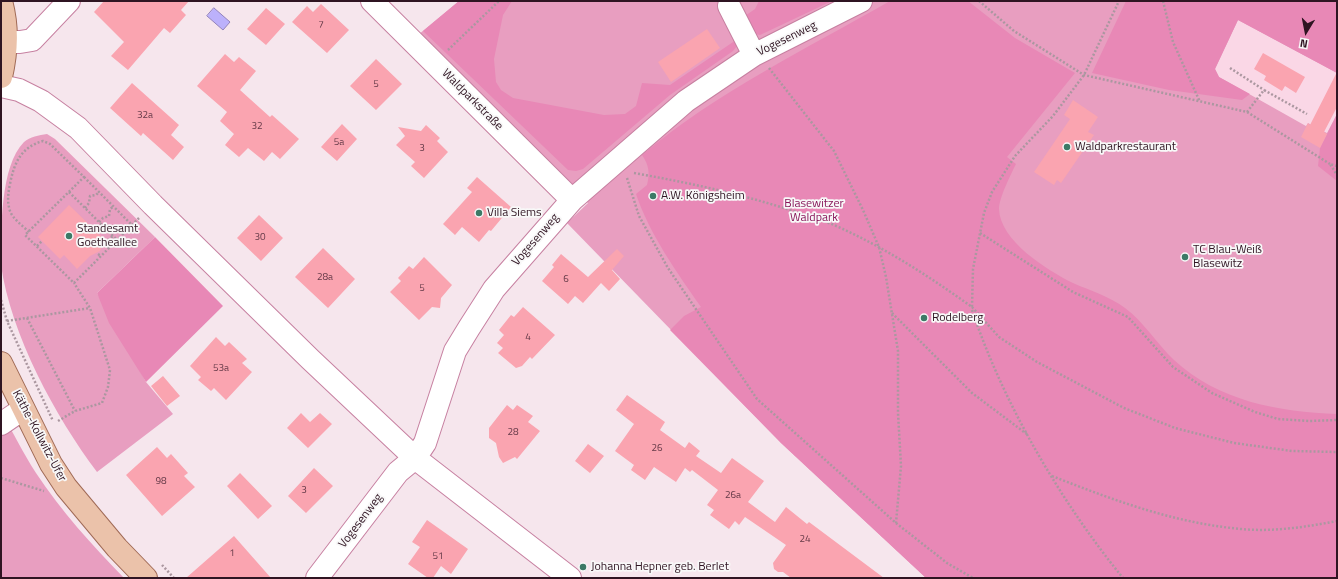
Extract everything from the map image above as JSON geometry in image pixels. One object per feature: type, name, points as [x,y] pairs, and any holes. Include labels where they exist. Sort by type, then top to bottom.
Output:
[{"type":"main road","points":[[1,78],[7,42],[3,8]]},
{"type":"main road","name":"Käthe-Kollwitz-Ufer","points":[[1,363],[51,464],[66,487],[118,548],[152,570]]},
{"type":"street","points":[[7,42],[32,40],[69,1]]},
{"type":"street","name":"Waldparkstraße","points":[[372,1],[572,200]]},
{"type":"street","name":"Vogesenweg","points":[[317,578],[398,472],[415,458],[426,443],[455,351],[494,289],[572,200],[621,166],[686,101],[756,54],[861,1]]},
{"type":"street","points":[[729,6],[756,54]]},
{"type":"street","points":[[1,78],[19,90],[41,101],[78,128],[153,205],[310,359],[415,458],[570,578]]},
{"type":"street","points":[[1,424],[23,409]]},
{"type":"path","points":[[435,63],[499,1]]},
{"type":"path","points":[[979,1],[1014,31],[1084,75],[1247,112],[1330,164],[1337,166]]},
{"type":"path","points":[[1120,1],[1084,75],[1053,116],[1015,156],[992,192],[984,213],[973,269],[972,307],[985,347],[1051,476],[1100,551],[1122,578]]},
{"type":"path","points":[[1163,1],[1172,42],[1200,102]]},
{"type":"path","points":[[756,54],[834,151],[863,210],[879,247],[898,351],[901,466],[896,523]]},
{"type":"path","points":[[1230,68],[1264,90],[1307,114]]},
{"type":"path","points":[[1247,112],[1264,90]]},
{"type":"path","points":[[29,232],[10,213],[7,200],[14,166],[20,154],[35,143],[43,141],[50,144],[132,225],[74,283]]},
{"type":"path","points":[[1330,164],[1337,175]]},
{"type":"path","points":[[621,166],[702,185],[769,203],[832,224],[879,247],[927,274],[972,307],[1000,337],[1037,362],[1124,408],[1175,428],[1234,443],[1292,451],[1337,452]]},
{"type":"path","points":[[621,166],[639,216],[668,268],[757,399],[896,523],[947,563],[973,578]]},
{"type":"path","points":[[58,421],[75,411],[102,403],[108,387],[110,370],[90,308],[74,283],[25,235],[84,177]]},
{"type":"path","points":[[69,192],[117,240]]},
{"type":"path","points":[[85,208],[89,203],[90,196],[96,195],[99,192]]},
{"type":"path","points":[[99,222],[103,218],[109,216],[110,210],[114,206]]},
{"type":"path","points":[[980,234],[1073,292],[1128,317],[1173,367],[1212,393],[1255,412],[1278,419],[1310,421],[1337,420]]},
{"type":"path","points":[[105,243],[113,236]]},
{"type":"path","points":[[99,238],[110,248]]},
{"type":"path","points":[[37,246],[42,241]]},
{"type":"path","points":[[1,300],[7,321],[51,413],[54,423]]},
{"type":"path","points":[[7,321],[90,308]]},
{"type":"path","points":[[891,312],[972,393],[1030,436]]},
{"type":"path","points":[[27,318],[75,411]]},
{"type":"path","points":[[1051,476],[1124,504],[1178,520],[1242,529],[1300,528],[1337,521]]},
{"type":"path","points":[[1,478],[35,487],[46,492]]},
{"type":"path","points":[[152,570],[174,578]]},
{"type":"shaded area","points":[[214,8],[230,22],[223,30],[207,16]]},
{"type":"shaded area","points":[[1238,20],[1337,73],[1337,114],[1327,133],[1308,123],[1306,126],[1219,77],[1215,69]]},
{"type":"green space","name":"Blasewitzer Waldpark","points":[[459,1],[1337,1],[1337,73],[1238,20],[1215,69],[1219,77],[1306,126],[1308,123],[1327,133],[1337,114],[1337,578],[926,578],[781,443],[567,223],[588,203],[418,35]]},
{"type":"green space","points":[[459,1],[512,1],[503,15],[494,59],[496,82],[501,90],[513,98],[604,115],[625,114],[636,106],[642,83],[670,85],[736,40],[737,46],[733,51],[670,95],[583,169],[576,171],[568,170],[423,31]]},
{"type":"green space","points":[[759,1],[832,1],[760,35],[755,34],[742,18],[755,9]]},
{"type":"green space","name":"Blasewitzer Waldpark","points":[[890,1],[968,1],[1015,38],[1075,73],[1007,157],[1016,164],[1001,199],[999,209],[1001,221],[1007,232],[1016,243],[1038,262],[1073,283],[1106,297],[1125,308],[1138,320],[1174,360],[1191,374],[1210,385],[1230,395],[1250,402],[1293,410],[1337,414],[1337,578],[926,578],[781,443],[670,330],[684,316],[701,307],[664,252],[649,224],[636,194],[647,185],[649,173],[642,155],[671,132],[731,91]]},
{"type":"green space","points":[[1126,1],[1337,1],[1337,73],[1238,20],[1215,69],[1219,77],[1250,94],[1242,100],[1169,90],[1092,73]]},
{"type":"green space","points":[[1337,114],[1337,181],[1318,166],[1320,148]]},
{"type":"green space","points":[[47,134],[55,139],[155,237],[97,293],[146,382],[173,414],[97,472],[66,426],[37,374],[14,319],[6,292],[1,265],[2,217],[6,182],[10,166],[16,153],[24,142],[35,136]]},
{"type":"green space","points":[[155,237],[223,306],[146,382],[109,323],[97,293]]},
{"type":"green space","points":[[1,412],[31,465],[56,501],[124,578],[1,578]]},
{"type":"building","points":[[104,1],[189,1],[181,10],[186,15],[170,33],[164,28],[128,70],[111,56],[124,42],[94,12]]},
{"type":"building","points":[[321,4],[349,30],[327,53],[292,22],[307,6],[313,12]]},
{"type":"building","points":[[266,8],[285,24],[266,45],[247,29]]},
{"type":"building","points":[[707,29],[720,48],[671,82],[658,62]]},
{"type":"building","points":[[1263,53],[1305,77],[1296,93],[1285,86],[1282,91],[1264,80],[1266,76],[1254,69]]},
{"type":"building","points":[[225,54],[234,62],[239,57],[256,71],[240,90],[270,117],[272,115],[299,139],[280,159],[272,152],[264,161],[248,148],[239,157],[225,145],[234,134],[220,121],[227,112],[197,86]]},
{"type":"building","points":[[376,59],[402,84],[376,110],[350,86]]},
{"type":"building","points":[[1337,72],[1337,107],[1324,132],[1327,134],[1320,148],[1301,137],[1308,123],[1310,125]]},
{"type":"building","points":[[132,83],[179,125],[171,135],[184,147],[173,160],[143,133],[141,136],[110,108]]},
{"type":"building","points":[[1073,100],[1098,117],[1088,132],[1094,135],[1061,183],[1057,180],[1054,185],[1034,172],[1070,119],[1064,115]]},
{"type":"building","points":[[342,124],[357,139],[337,161],[321,147]]},
{"type":"building","points":[[426,125],[440,138],[437,141],[448,152],[424,178],[411,166],[415,162],[396,145],[405,136],[398,127],[421,131]]},
{"type":"building","name":"Villa Siems","points":[[477,177],[511,207],[491,231],[489,230],[479,242],[462,227],[455,235],[443,224],[472,192],[467,188]]},
{"type":"building","name":"Standesamt Goetheallee","points":[[69,205],[101,236],[99,238],[101,248],[100,251],[90,256],[77,269],[64,255],[60,259],[38,237]]},
{"type":"building","points":[[259,215],[283,238],[261,261],[237,238]]},
{"type":"building","points":[[323,248],[355,279],[328,308],[295,277]]},
{"type":"building","points":[[617,249],[624,256],[612,270],[620,279],[609,291],[601,283],[583,303],[575,296],[568,304],[542,281],[554,267],[552,265],[561,254],[588,277]]},
{"type":"building","points":[[424,257],[452,285],[441,298],[440,308],[432,307],[419,320],[390,292],[401,281],[398,278],[409,266],[413,269]]},
{"type":"building","points":[[523,307],[555,335],[532,359],[530,357],[522,366],[516,368],[498,353],[503,348],[497,343],[504,335],[499,330],[511,315],[514,317]]},
{"type":"building","points":[[216,337],[225,346],[229,342],[247,359],[242,363],[252,372],[226,400],[214,388],[211,391],[198,380],[201,377],[190,366]]},
{"type":"building","points":[[163,376],[180,396],[167,406],[151,386]]},
{"type":"building","points":[[627,395],[665,422],[660,430],[685,448],[689,442],[700,451],[696,456],[721,473],[732,458],[764,481],[748,502],[775,522],[786,507],[807,524],[809,522],[884,578],[791,578],[783,572],[778,572],[774,569],[773,563],[786,545],[745,517],[739,525],[735,521],[729,529],[710,515],[714,510],[707,505],[718,490],[692,470],[690,472],[685,468],[676,482],[654,467],[645,480],[631,470],[634,465],[615,451],[634,424],[616,410]]},
{"type":"building","points":[[507,405],[513,410],[517,405],[533,416],[528,422],[540,431],[517,459],[515,457],[503,463],[499,457],[496,443],[489,438],[489,428]]},
{"type":"building","points":[[301,413],[310,422],[320,413],[332,424],[308,448],[287,428]]},
{"type":"building","points":[[588,444],[604,456],[590,473],[575,461]]},
{"type":"building","points":[[157,447],[167,458],[171,454],[188,473],[184,476],[195,487],[162,516],[126,475]]},
{"type":"building","points":[[314,468],[333,486],[306,513],[288,496]]},
{"type":"building","points":[[240,473],[272,506],[258,519],[227,486]]},
{"type":"building","points":[[427,520],[468,549],[451,574],[441,566],[433,578],[428,578],[408,564],[420,547],[412,542]]},
{"type":"building","points":[[234,536],[271,578],[186,578]]},
{"type":"place","name":"Waldparkrestaurant","points":[[1067,147]]},
{"type":"place","name":"A.W. Königsheim","points":[[653,196]]},
{"type":"place","name":"Villa Siems","points":[[479,213]]},
{"type":"place","name":"Standesamt Goetheallee","points":[[69,236]]},
{"type":"place","name":"TC Blau-Weiß Blasewitz","points":[[1185,257]]},
{"type":"place","name":"Rodelberg","points":[[924,318]]},
{"type":"place","name":"Johanna Hepner geb. Berlet","points":[[583,567]]}]
